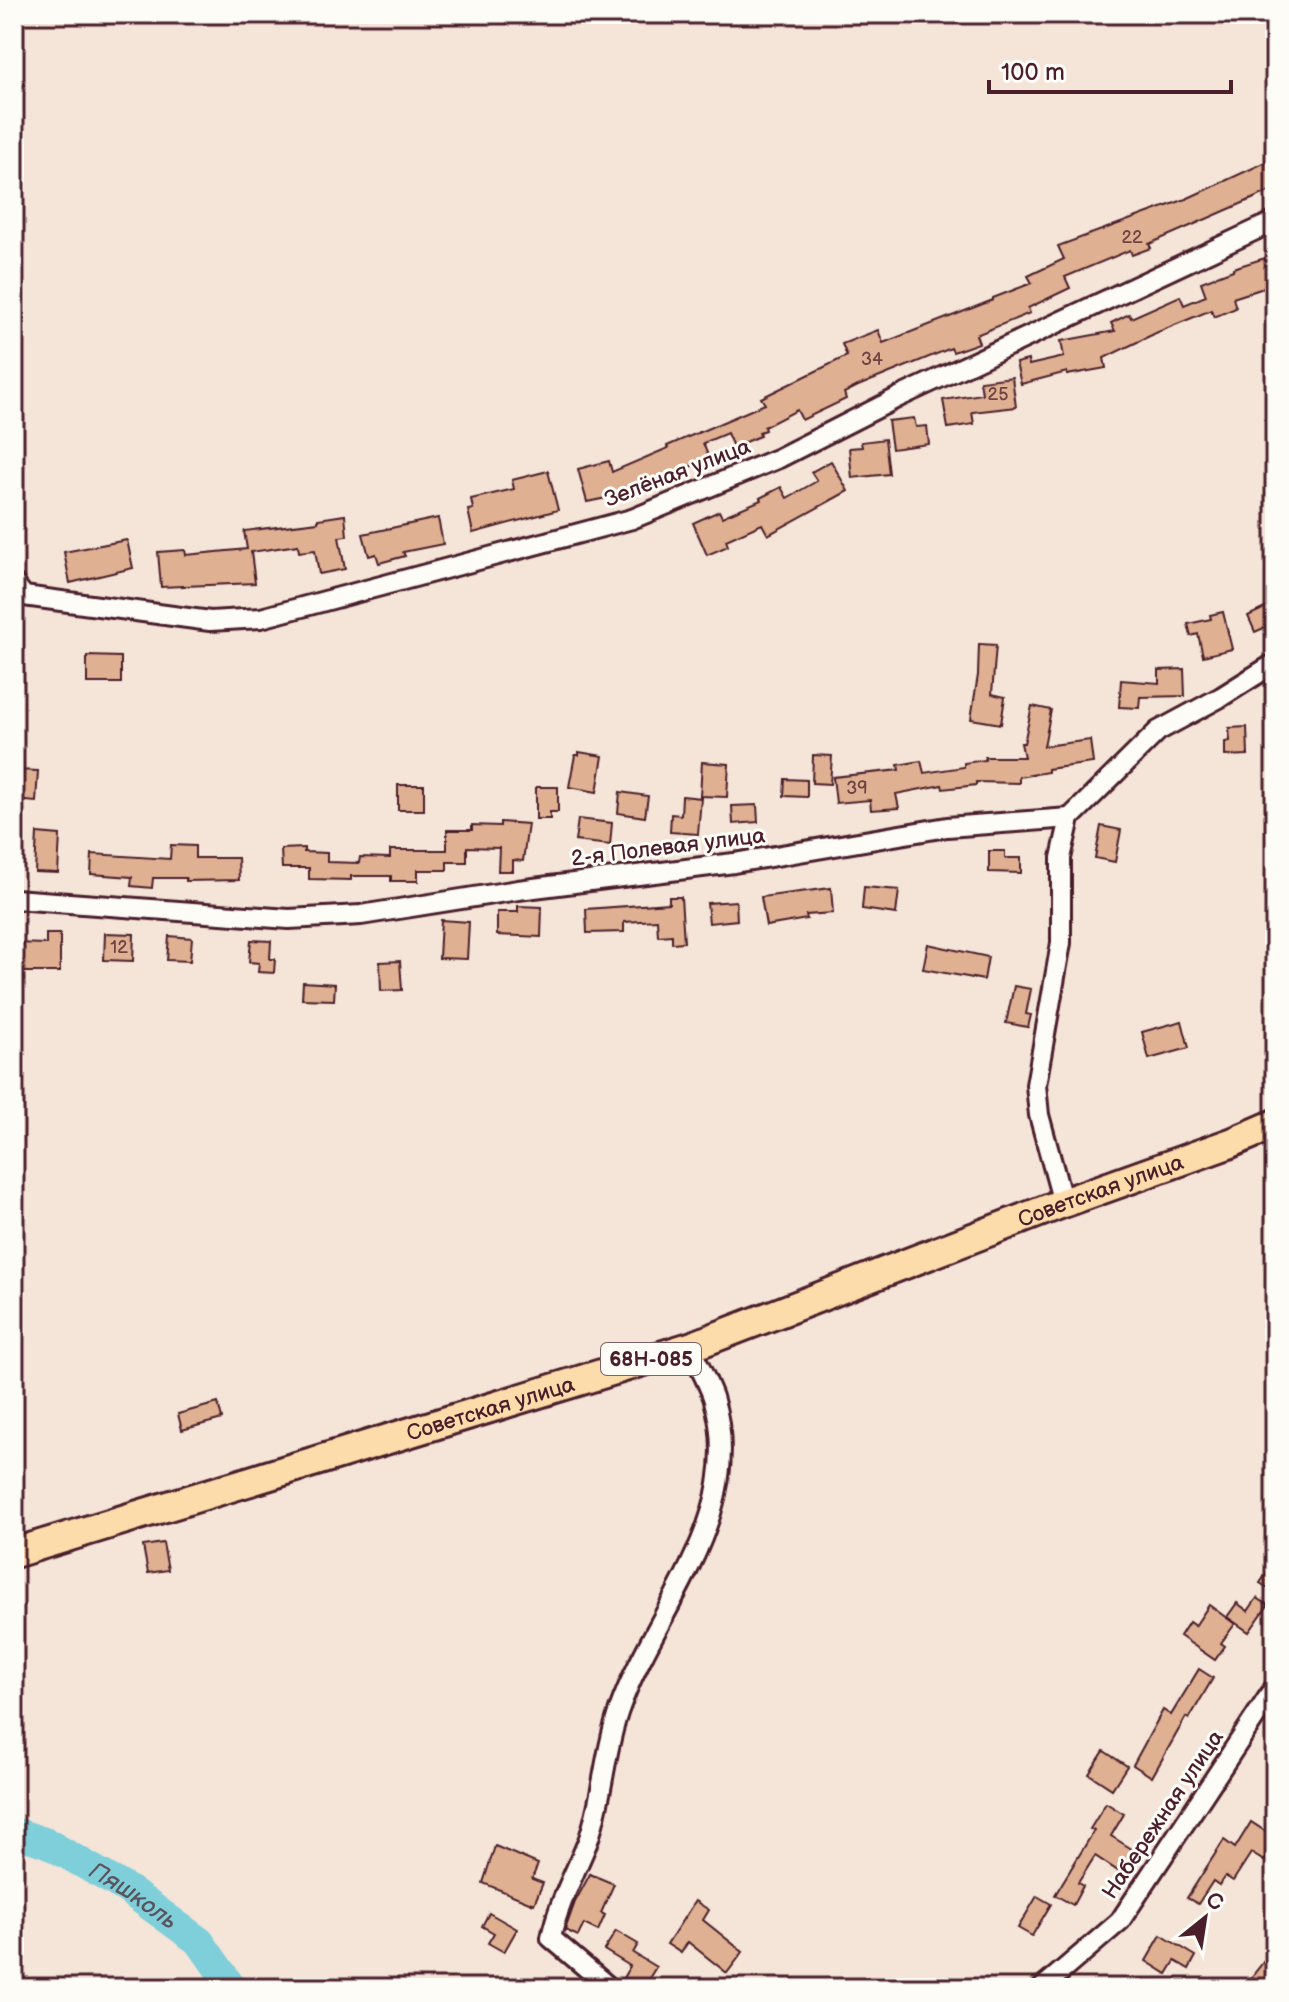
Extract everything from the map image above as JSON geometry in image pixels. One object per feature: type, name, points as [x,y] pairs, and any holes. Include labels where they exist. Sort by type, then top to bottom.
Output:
[{"type":"main road","name":"Советская улица","points":[[14,1553],[690,1347],[1275,1124]]},
{"type":"street","name":"Зелёная улица","points":[[14,583],[24,596],[210,621],[261,618],[632,519],[779,458],[899,397],[1275,221]]},
{"type":"street","points":[[1063,1203],[1039,1115],[1036,1085],[1061,943],[1061,858],[1070,818],[1158,731],[1275,663]]},
{"type":"street","name":"2-я Полевая улица","points":[[14,899],[289,919],[361,915],[518,890],[734,863],[947,827],[1070,818]]},
{"type":"street","points":[[610,1988],[551,1938],[556,1910],[588,1840],[618,1712],[636,1670],[702,1544],[720,1477],[719,1438],[713,1397],[690,1347]]},
{"type":"street","name":"Набережная улица","points":[[1042,1988],[1120,1921],[1275,1687]]},
{"type":"building","points":[[1268,161],[1275,177],[1275,189],[1149,244],[1151,248],[1132,255],[1130,250],[1065,277],[1070,288],[1028,308],[1030,313],[976,335],[979,343],[953,352],[951,348],[858,386],[844,393],[846,399],[802,420],[797,410],[764,427],[765,430],[759,432],[760,436],[733,447],[727,433],[703,443],[709,458],[635,492],[587,502],[578,469],[609,461],[612,472],[668,448],[765,404],[761,398],[847,356],[842,344],[878,330],[883,343],[993,300],[1032,283],[1028,276],[1064,259],[1058,246],[1186,199]]},
{"type":"building","points":[[1265,258],[1273,285],[1233,298],[1236,308],[1214,317],[1211,310],[1158,332],[1104,358],[1106,368],[1067,375],[1067,372],[1021,384],[1016,363],[1028,360],[1029,365],[1064,357],[1061,341],[1115,331],[1111,323],[1129,314],[1131,318],[1180,296],[1184,305],[1206,296],[1201,282]]},
{"type":"building","points":[[1012,377],[1016,407],[972,412],[974,424],[948,428],[943,400],[982,394],[980,381]]},
{"type":"building","points":[[914,418],[916,427],[927,426],[929,444],[892,449],[888,421]]},
{"type":"building","points":[[885,439],[889,474],[852,478],[849,448],[862,447],[861,442]]},
{"type":"building","points":[[831,461],[848,491],[768,535],[762,524],[726,540],[728,546],[707,555],[693,523],[719,511],[722,517],[761,500],[781,487],[787,498],[817,481],[811,472]]},
{"type":"building","points":[[548,471],[558,510],[473,533],[468,510],[473,509],[471,499],[514,489],[512,480]]},
{"type":"building","points":[[345,515],[347,536],[339,537],[345,569],[319,574],[315,550],[299,552],[298,545],[251,552],[255,583],[161,587],[158,552],[185,550],[186,555],[247,549],[244,531],[318,522],[318,519]]},
{"type":"building","points":[[438,518],[443,544],[403,552],[405,556],[379,563],[376,554],[369,556],[363,534]]},
{"type":"building","points":[[127,540],[133,568],[70,583],[64,552]]},
{"type":"building","points":[[1275,603],[1275,623],[1255,632],[1248,616]]},
{"type":"building","points":[[1223,612],[1232,649],[1203,656],[1198,634],[1191,636],[1188,624],[1211,619],[1210,615]]},
{"type":"building","points":[[979,644],[996,645],[992,694],[1005,697],[1001,724],[971,719]]},
{"type":"building","points":[[87,656],[121,657],[121,683],[87,683]]},
{"type":"building","points":[[1184,669],[1185,696],[1140,697],[1139,708],[1119,707],[1121,680],[1159,683],[1159,670]]},
{"type":"building","points":[[1032,706],[1051,710],[1044,746],[1090,740],[1093,763],[1048,769],[1048,772],[1019,777],[1019,783],[976,782],[976,785],[943,789],[942,785],[896,794],[899,808],[871,810],[870,800],[836,803],[833,777],[899,770],[898,765],[921,761],[924,773],[964,767],[964,763],[985,760],[985,757],[1024,757],[1021,743],[1024,743]]},
{"type":"building","points":[[1247,727],[1248,755],[1225,756],[1225,742],[1230,741],[1229,728]]},
{"type":"building","points":[[579,752],[603,756],[597,792],[569,787],[575,755]]},
{"type":"building","points":[[813,755],[832,756],[830,784],[812,783]]},
{"type":"building","points":[[702,762],[729,764],[727,797],[700,796]]},
{"type":"building","points":[[17,770],[38,771],[36,802],[15,800]]},
{"type":"building","points":[[785,779],[807,780],[807,797],[784,796]]},
{"type":"building","points":[[398,785],[424,785],[424,810],[398,810]]},
{"type":"building","points":[[536,787],[558,787],[558,812],[550,812],[550,819],[536,819]]},
{"type":"building","points":[[620,792],[648,796],[645,817],[618,813]]},
{"type":"building","points":[[682,796],[701,798],[698,834],[670,832],[671,814],[681,815]]},
{"type":"building","points":[[757,805],[758,822],[733,824],[732,806]]},
{"type":"building","points":[[578,819],[612,823],[610,845],[575,841]]},
{"type":"building","points":[[500,822],[528,824],[523,861],[513,860],[513,871],[498,871],[499,848],[467,847],[467,862],[447,862],[447,870],[418,870],[418,881],[391,881],[391,876],[351,876],[351,880],[309,879],[309,868],[282,868],[281,849],[304,848],[304,852],[327,853],[327,862],[359,863],[360,857],[390,858],[390,850],[447,850],[447,830],[472,830],[472,825],[500,826]]},
{"type":"building","points":[[1101,826],[1121,830],[1115,862],[1095,858]]},
{"type":"building","points":[[37,833],[60,835],[58,873],[35,872]]},
{"type":"building","points":[[171,845],[195,846],[195,858],[238,858],[239,880],[153,878],[152,888],[131,886],[132,877],[91,874],[92,854],[170,859]]},
{"type":"building","points":[[989,851],[1005,851],[1005,858],[1021,858],[1021,873],[989,872]]},
{"type":"building","points":[[864,887],[899,890],[896,914],[862,909]]},
{"type":"building","points":[[831,888],[833,913],[806,915],[807,919],[766,926],[761,897]]},
{"type":"building","points":[[669,897],[681,897],[684,942],[672,943],[672,935],[658,936],[657,920],[624,922],[624,932],[587,933],[586,909],[669,903]]},
{"type":"building","points":[[736,901],[737,920],[709,923],[707,903]]},
{"type":"building","points":[[518,906],[542,907],[541,937],[497,935],[497,912],[518,912]]},
{"type":"building","points":[[441,920],[469,922],[467,959],[439,958]]},
{"type":"building","points":[[105,933],[134,934],[133,961],[104,960]]},
{"type":"building","points":[[46,934],[60,934],[60,972],[14,972],[14,943],[46,944]]},
{"type":"building","points":[[169,936],[192,938],[190,961],[167,960]]},
{"type":"building","points":[[251,940],[271,941],[270,959],[275,959],[274,973],[258,972],[259,963],[249,962]]},
{"type":"building","points":[[928,944],[988,957],[984,980],[923,969]]},
{"type":"building","points":[[400,961],[402,990],[381,991],[380,962]]},
{"type":"building","points":[[303,982],[335,984],[334,1000],[302,999]]},
{"type":"building","points":[[1014,986],[1031,989],[1026,1014],[1031,1015],[1028,1027],[1006,1023]]},
{"type":"building","points":[[1182,1021],[1189,1048],[1149,1059],[1142,1032]]},
{"type":"building","points":[[218,1403],[222,1419],[182,1430],[178,1414]]},
{"type":"building","points":[[163,1543],[168,1570],[148,1573],[143,1546]]},
{"type":"building","points":[[1275,1561],[1275,1593],[1260,1583]]},
{"type":"building","points":[[1257,1598],[1268,1605],[1249,1632],[1227,1617],[1237,1603],[1248,1611]]},
{"type":"building","points":[[1209,1605],[1235,1624],[1221,1643],[1225,1646],[1215,1660],[1180,1636],[1189,1622],[1195,1626]]},
{"type":"building","points":[[1199,1669],[1213,1678],[1189,1719],[1186,1717],[1152,1777],[1133,1765],[1163,1710],[1171,1715]]},
{"type":"building","points":[[1104,1751],[1127,1766],[1112,1789],[1089,1774]]},
{"type":"building","points":[[1106,1803],[1124,1814],[1111,1836],[1135,1851],[1121,1873],[1095,1856],[1078,1883],[1083,1886],[1073,1905],[1055,1895],[1094,1831],[1090,1829]]},
{"type":"building","points":[[1275,1815],[1275,1843],[1264,1861],[1251,1853],[1233,1881],[1225,1876],[1219,1885],[1213,1881],[1198,1904],[1187,1898],[1224,1840],[1235,1848],[1251,1822],[1265,1831]]},
{"type":"building","points":[[495,1846],[538,1864],[532,1879],[543,1883],[534,1904],[483,1883]]},
{"type":"building","points":[[590,1874],[614,1884],[601,1913],[605,1915],[598,1931],[584,1924],[578,1936],[565,1930]]},
{"type":"building","points":[[1037,1896],[1051,1904],[1032,1936],[1018,1928]]},
{"type":"building","points":[[695,1901],[709,1910],[703,1920],[743,1952],[727,1973],[688,1942],[681,1953],[667,1944]]},
{"type":"building","points":[[489,1913],[517,1929],[504,1952],[488,1943],[494,1933],[482,1926]]},
{"type":"building","points":[[616,1931],[638,1944],[633,1953],[656,1967],[643,1988],[626,1988],[630,1982],[623,1978],[630,1966],[604,1950]]},
{"type":"building","points":[[1161,1935],[1196,1956],[1189,1969],[1175,1961],[1167,1974],[1146,1961]]},
{"type":"building","points":[[1275,1947],[1275,1988],[1243,1988]]},
{"type":"waterway","name":"Пяшколь","points":[[14,1832],[47,1843],[127,1889],[200,1942],[232,1988]]}]
